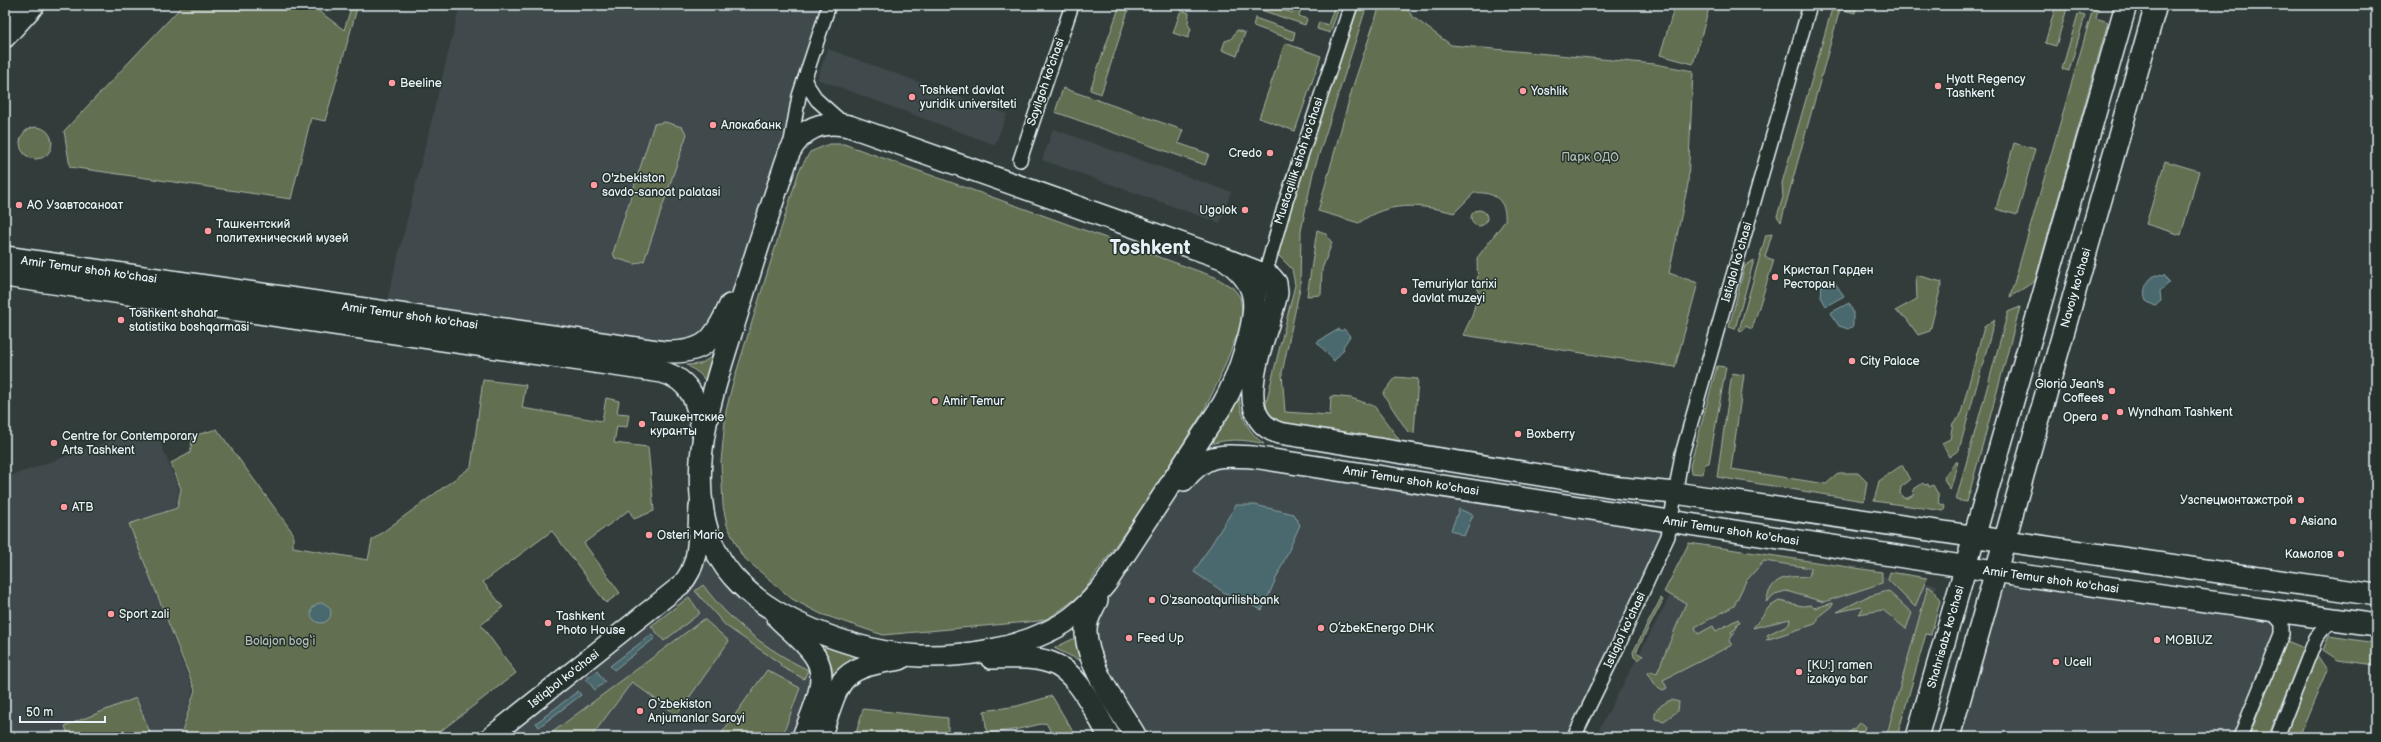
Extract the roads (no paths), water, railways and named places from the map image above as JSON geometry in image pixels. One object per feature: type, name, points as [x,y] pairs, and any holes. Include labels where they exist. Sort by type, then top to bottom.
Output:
[{"type":"main road","points":[[1974,538],[2126,5]]},
{"type":"main road","name":"Navoiy ko'chasi","points":[[1996,572],[2156,5]]},
{"type":"main road","points":[[803,737],[820,688],[820,666],[814,655],[762,602],[739,584],[721,560],[708,533],[703,512],[700,478],[703,442],[721,368],[757,249],[789,153],[797,140],[811,127],[824,123],[845,125],[1264,273],[1275,281],[1277,291],[1253,380],[1252,398],[1258,417],[1270,429],[1279,433],[1621,488],[1675,493],[1974,538],[2004,541],[2376,595]]},
{"type":"main road","name":"Amir Temur shoh ko'chasi","points":[[5,258],[646,351],[677,353],[699,348],[712,337],[726,314],[757,249]]},
{"type":"main road","points":[[1136,737],[1100,676],[1087,640],[1088,620],[1106,583],[1228,395],[1238,370],[1252,319],[1254,302],[1251,289],[1240,271],[1225,259]]},
{"type":"main road","name":"Amir Temur shoh ko'chasi","points":[[5,276],[662,372],[682,381],[693,395],[699,413],[703,442]]},
{"type":"main road","name":"Amir Temur shoh ko'chasi","points":[[1127,551],[1198,464],[1213,458],[1233,456],[1274,460],[1996,572],[2376,625]]},
{"type":"main road","name":"Shahrisabz ko'chasi","points":[[1917,737],[1974,538]]},
{"type":"main road","points":[[2197,600],[2201,570]]},
{"type":"main road","points":[[1949,737],[1996,572]]},
{"type":"main road","points":[[820,737],[838,688],[852,672],[865,664],[994,649],[1042,635],[1075,616],[1106,583]]},
{"type":"main road","points":[[762,602],[786,616],[825,634],[880,650],[925,656],[1034,659],[1056,665],[1075,681],[1110,737]]},
{"type":"street","points":[[5,14],[12,5]]},
{"type":"street","points":[[5,38],[35,5]]},
{"type":"street","points":[[789,153],[804,80],[829,5]]},
{"type":"street","name":"Sayilgoh ko'chasi","points":[[1020,160],[1072,5]]},
{"type":"street","name":"Mustaqillik shoh ko'chasi","points":[[1252,319],[1264,273],[1351,5]]},
{"type":"street","name":"Istiqlol ko‘chasi","points":[[1670,521],[1682,454],[1810,5]]},
{"type":"street","points":[[804,80],[817,100],[845,125]]},
{"type":"street","name":"Istiqbol ko'chasi","points":[[490,737],[674,592],[688,576],[696,556],[700,478]]},
{"type":"street","name":"Istiqlol ko'chasi","points":[[1574,737],[1668,536],[1670,521]]},
{"type":"street","points":[[2240,737],[2282,634],[2281,620],[2271,611]]},
{"type":"street","points":[[2277,737],[2316,638],[2323,629],[2336,619]]},
{"type":"water","points":[[2155,275],[2165,276],[2169,283],[2160,291],[2161,301],[2155,306],[2146,301],[2144,294],[2147,283]]},
{"type":"water","points":[[1826,281],[1835,283],[1844,296],[1826,306],[1821,297],[1822,283]]},
{"type":"water","points":[[1849,303],[1853,312],[1853,326],[1848,329],[1839,326],[1830,313]]},
{"type":"water","points":[[1339,329],[1341,331],[1344,329],[1350,336],[1343,347],[1344,349],[1334,361],[1317,342]]},
{"type":"water","points":[[1236,505],[1255,505],[1294,514],[1300,525],[1262,610],[1225,593],[1194,572]]},
{"type":"water","points":[[1459,509],[1473,515],[1464,536],[1451,530]]},
{"type":"water","points":[[321,603],[328,606],[331,613],[328,620],[321,623],[314,620],[311,613],[314,606]]},
{"type":"water","points":[[652,634],[655,638],[614,670],[610,666]]},
{"type":"water","points":[[597,671],[605,682],[595,690],[586,679]]},
{"type":"water","points":[[578,691],[581,695],[539,727],[536,723]]},
{"type":"place","name":"Beeline","points":[[392,83]]},
{"type":"place","name":"Hyatt Regency Tashkent","points":[[1938,86]]},
{"type":"place","name":"Yoshlik","points":[[1523,91]]},
{"type":"place","name":"Toshkent davlat yuridik universiteti","points":[[912,97]]},
{"type":"place","name":"Алокабанк","points":[[713,125]]},
{"type":"place","name":"Credo","points":[[1270,153]]},
{"type":"place","name":"O'zbekiston savdo-sanoat palatasi","points":[[594,185]]},
{"type":"place","name":"АО Узавтосаноат","points":[[19,205]]},
{"type":"place","name":"Ugolok","points":[[1245,210]]},
{"type":"place","name":"Ташкентский политехнический музей","points":[[208,231]]},
{"type":"place","name":"Кристал Гарден Ресторан","points":[[1775,277]]},
{"type":"place","name":"Temuriylar tarixi davlat muzeyi","points":[[1404,291]]},
{"type":"place","name":"Toshkent shahar statistika boshqarmasi","points":[[121,320]]},
{"type":"place","name":"City Palace","points":[[1852,361]]},
{"type":"place","name":"Gloria Jean's Coffees","points":[[2112,391]]},
{"type":"place","name":"Amir Temur","points":[[935,401]]},
{"type":"place","name":"Wyndham Tashkent","points":[[2120,412]]},
{"type":"place","name":"Opera","points":[[2105,417]]},
{"type":"place","name":"Ташкентские куранты","points":[[642,424]]},
{"type":"place","name":"Boxberry","points":[[1518,434]]},
{"type":"place","name":"Centre for Contemporary Arts Tashkent","points":[[54,443]]},
{"type":"place","name":"Узспецмонтажстрой","points":[[2301,500]]},
{"type":"place","name":"ATB","points":[[64,507]]},
{"type":"place","name":"Asiana","points":[[2293,521]]},
{"type":"place","name":"Osteri Mario","points":[[649,535]]},
{"type":"place","name":"Камолов","points":[[2341,554]]},
{"type":"place","name":"Oʻzsanoatqurilishbank","points":[[1152,600]]},
{"type":"place","name":"Sport zali","points":[[111,614]]},
{"type":"place","name":"Tashkent Photo House","points":[[548,623]]},
{"type":"place","name":"O’zbekEnergo DHK","points":[[1321,628]]},
{"type":"place","name":"Feed Up","points":[[1129,638]]},
{"type":"place","name":"MOBIUZ","points":[[2157,640]]},
{"type":"place","name":"Ucell","points":[[2056,662]]},
{"type":"place","name":"[KU:] ramen izakaya bar","points":[[1799,672]]},
{"type":"place","name":"O‘zbekiston Anjumanlar Saroyi","points":[[640,711]]},
{"type":"district","name":"Toshkent","points":[[1150,248]]},
{"type":"park label","name":"Парк ОДО","points":[[1590,157]]},
{"type":"park label","name":"Bolajon bog‘i","points":[[280,641]]}]
